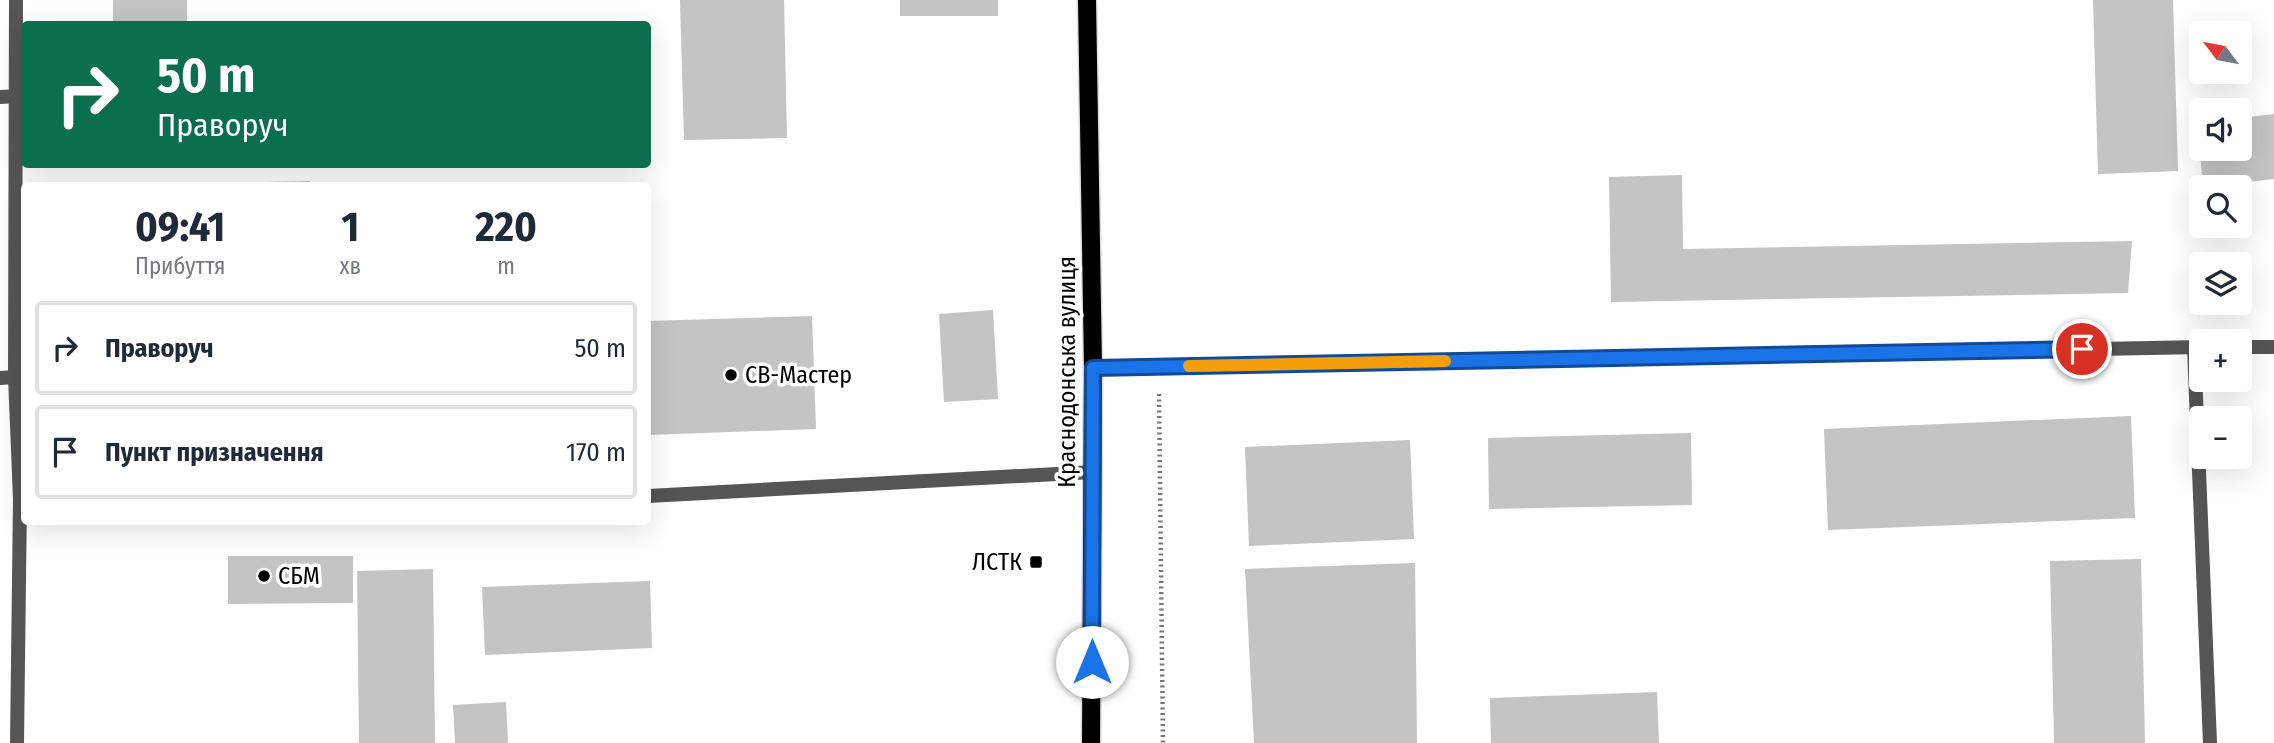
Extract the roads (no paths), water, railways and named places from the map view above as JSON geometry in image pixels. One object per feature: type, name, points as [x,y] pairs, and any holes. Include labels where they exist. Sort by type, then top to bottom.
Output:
[{"type":"main road","name":"Краснодонська вулиця","points":[[1087,0],[1093,368],[1091,743]]},
{"type":"street","points":[[16,0],[18,96],[15,377],[21,482]]},
{"type":"street","points":[[0,97],[18,96]]},
{"type":"street","points":[[1093,368],[2189,347]]},
{"type":"street","points":[[2252,347],[2274,347]]},
{"type":"street","points":[[0,378],[15,377]]},
{"type":"street","points":[[2199,392],[2210,743]]},
{"type":"street","points":[[651,496],[1093,472]]},
{"type":"street","points":[[17,743],[21,525]]},
{"type":"place","name":"СВ-Мастер","points":[[731,375]]},
{"type":"place","name":"ЛСТК","points":[[1036,562]]},
{"type":"place","name":"СБМ","points":[[264,576]]}]
